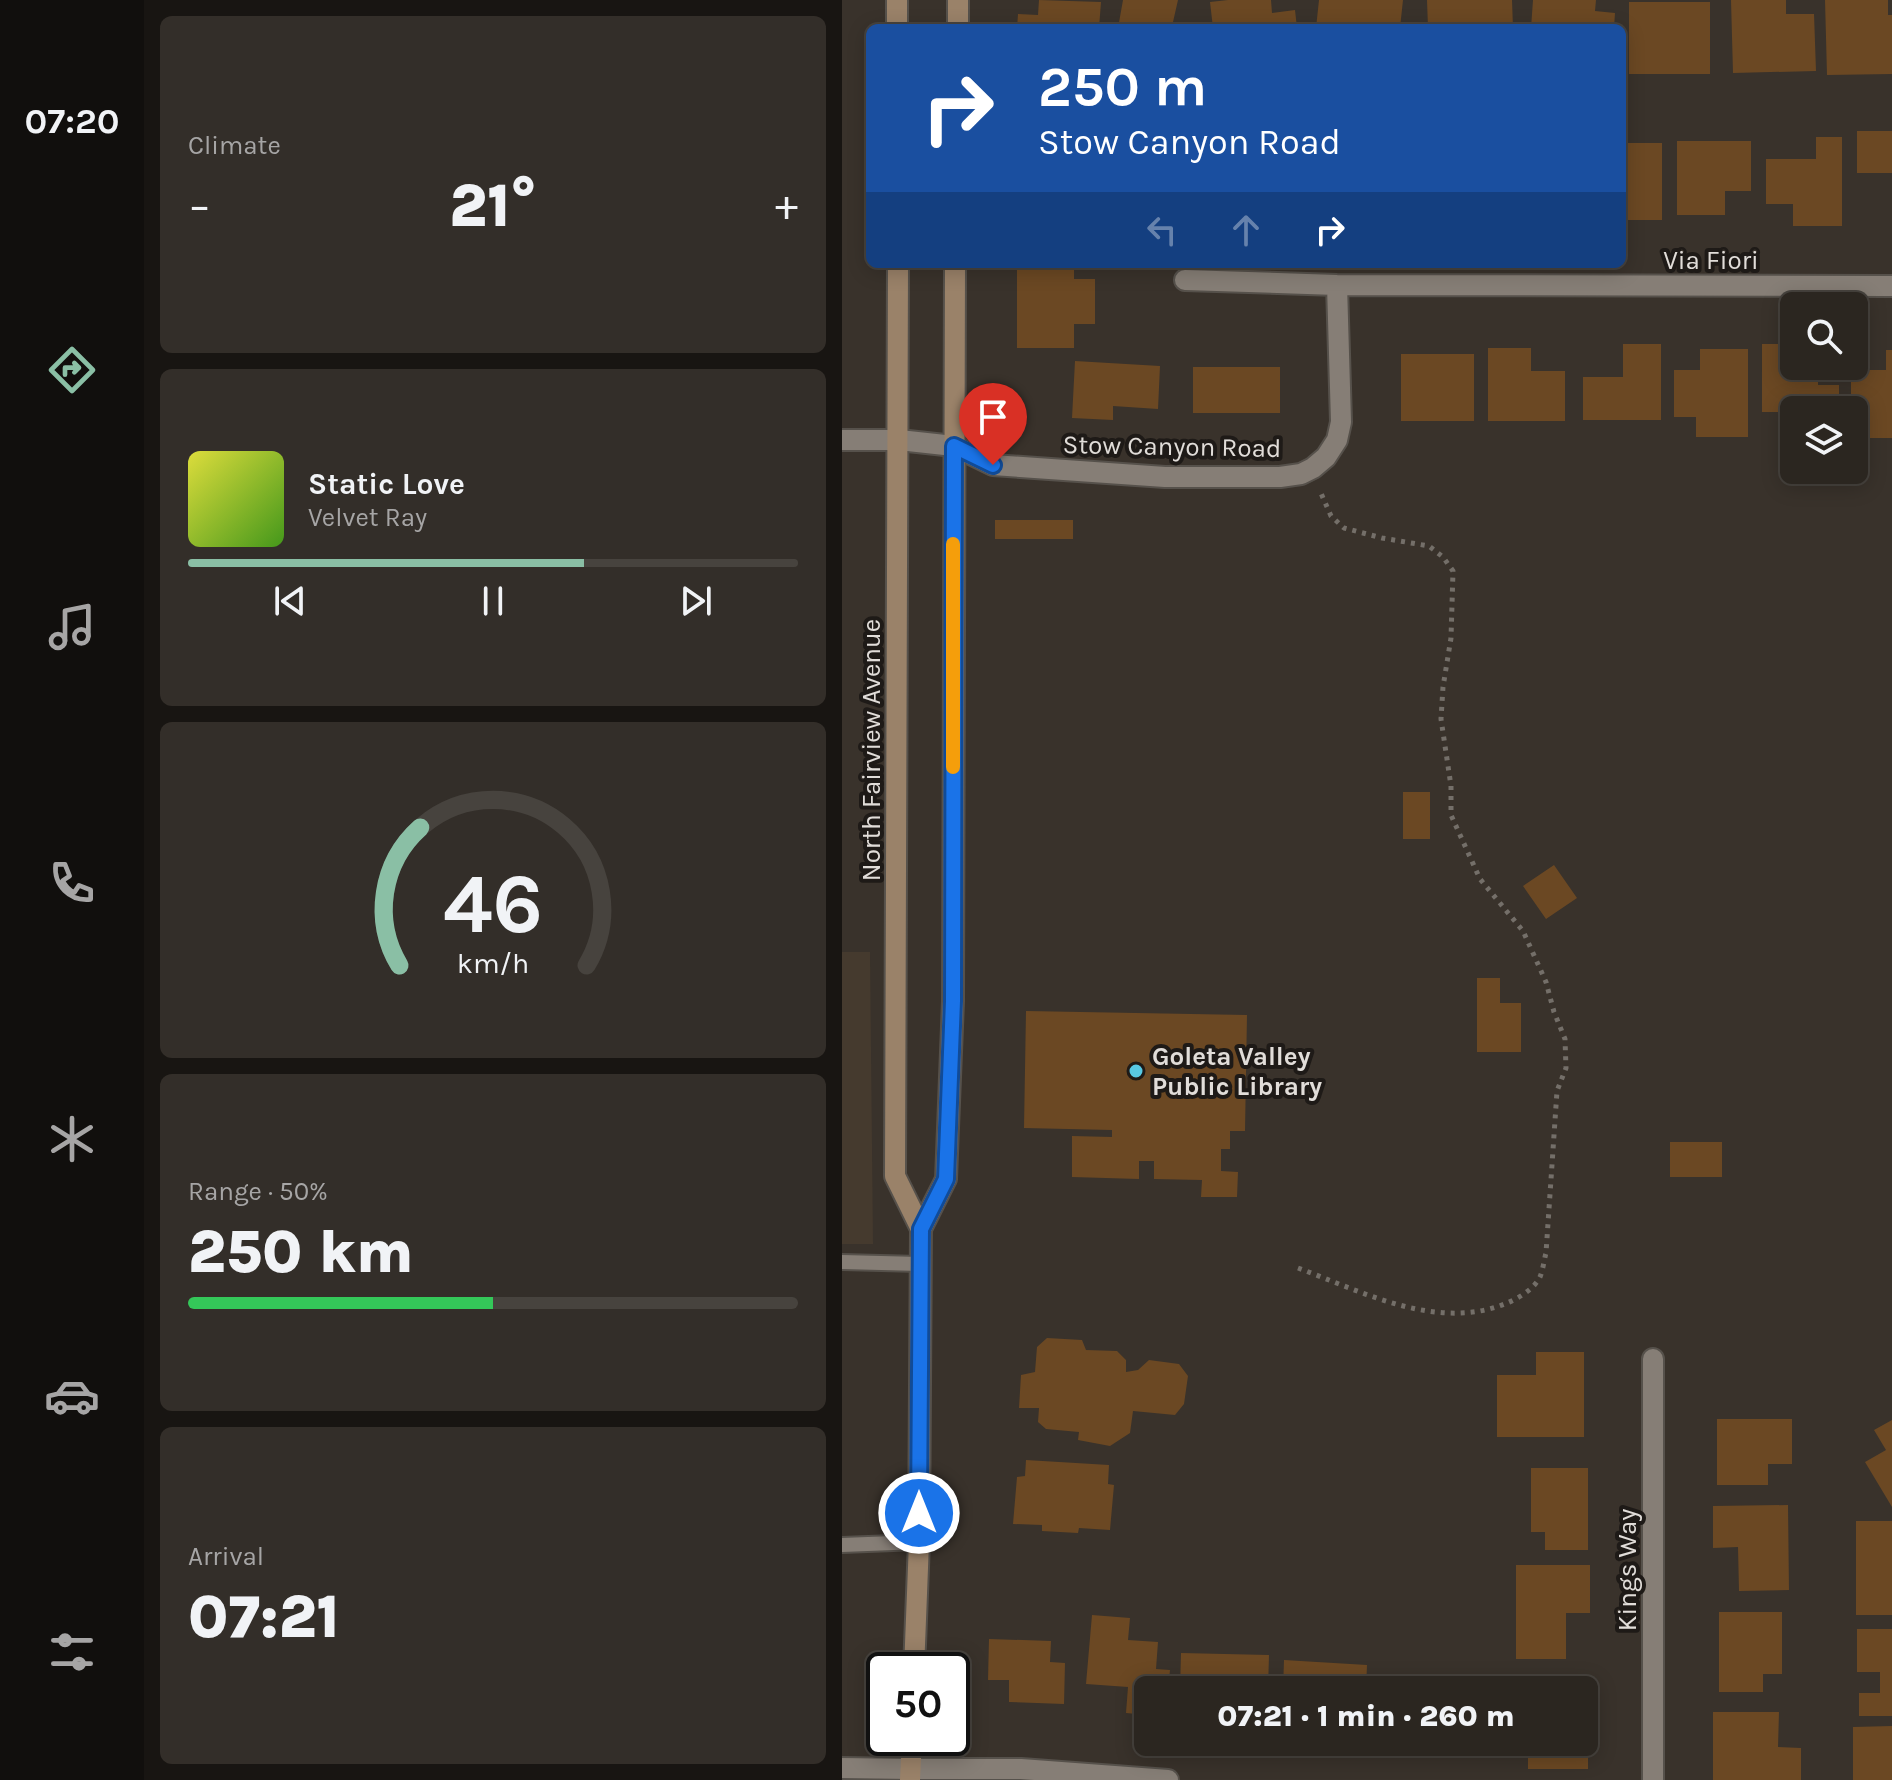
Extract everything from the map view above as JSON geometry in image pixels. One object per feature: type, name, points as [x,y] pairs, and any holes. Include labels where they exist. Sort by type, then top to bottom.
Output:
[{"type":"main road","points":[[897,0],[897,24]]},
{"type":"main road","points":[[958,0],[958,24]]},
{"type":"main road","name":"North Fairview Avenue","points":[[898,268],[895,1176],[921,1229]]},
{"type":"main road","name":"North Fairview Avenue","points":[[915,1652],[919,1542],[921,1229],[946,1179],[953,1001],[955,268]]},
{"type":"street","name":"Via Fiori","points":[[1185,280],[1337,285],[1892,286]]},
{"type":"street","points":[[1313,468],[1326,457],[1337,440],[1341,422],[1337,285]]},
{"type":"street","name":"Stow Canyon Road","points":[[842,440],[899,440],[954,446],[993,465],[1165,477],[1280,477],[1301,474],[1313,468]]},
{"type":"street","name":"Kings Way","points":[[1653,1359],[1653,1780]]},
{"type":"street","points":[[842,1768],[910,1775],[1021,1769],[1168,1780]]},
{"type":"lane","points":[[842,1262],[920,1264]]},
{"type":"lane","points":[[842,1545],[919,1542]]},
{"type":"path","points":[[1298,1268],[1393,1303],[1425,1311],[1473,1312],[1521,1297],[1540,1277],[1546,1253],[1557,1091],[1566,1068],[1565,1039],[1546,982],[1523,931],[1480,879],[1451,815],[1451,786],[1441,719],[1451,638],[1453,571],[1443,557],[1429,546],[1344,528],[1331,516],[1313,468]]},
{"type":"shaded area","points":[[842,952],[870,952],[873,1244],[842,1244]]},
{"type":"building","points":[[1039,0],[1101,2],[1099,24],[1017,24],[1018,14],[1038,15]]},
{"type":"building","points":[[1123,0],[1178,0],[1173,22],[1181,24],[1119,24]]},
{"type":"building","points":[[1271,0],[1272,13],[1295,10],[1297,24],[1213,24],[1210,2]]},
{"type":"building","points":[[1319,0],[1403,0],[1400,24],[1316,24]]},
{"type":"building","points":[[1427,0],[1512,0],[1513,24],[1428,24]]},
{"type":"building","points":[[1533,0],[1596,0],[1595,11],[1615,13],[1614,24],[1531,24]]},
{"type":"building","points":[[1731,0],[1786,0],[1786,14],[1814,14],[1816,71],[1733,73]]},
{"type":"building","points":[[1825,0],[1888,0],[1888,15],[1892,15],[1892,74],[1827,75]]},
{"type":"building","points":[[1629,2],[1710,2],[1710,74],[1629,74]]},
{"type":"building","points":[[1857,131],[1892,131],[1892,173],[1857,173]]},
{"type":"building","points":[[1816,137],[1842,137],[1842,226],[1793,226],[1793,204],[1766,204],[1766,159],[1816,159]]},
{"type":"building","points":[[1677,141],[1751,141],[1751,191],[1725,191],[1725,215],[1677,215]]},
{"type":"building","points":[[1626,143],[1662,143],[1662,220],[1626,220]]},
{"type":"building","points":[[1017,268],[1074,268],[1074,279],[1095,279],[1095,324],[1074,324],[1074,348],[1017,348]]},
{"type":"building","points":[[1623,344],[1661,344],[1661,420],[1583,420],[1583,377],[1623,377]]},
{"type":"building","points":[[1762,344],[1780,344],[1780,380],[1818,380],[1818,385],[1839,385],[1839,396],[1780,396],[1780,412],[1762,412]]},
{"type":"building","points":[[1488,348],[1531,348],[1531,371],[1565,371],[1565,421],[1488,421]]},
{"type":"building","points":[[1700,349],[1748,349],[1748,437],[1696,437],[1696,417],[1674,417],[1674,370],[1700,370]]},
{"type":"building","points":[[1886,350],[1892,350],[1892,438],[1870,438],[1868,396],[1851,396],[1851,380],[1868,380],[1868,370],[1886,370]]},
{"type":"building","points":[[1401,354],[1474,354],[1474,421],[1401,421]]},
{"type":"building","points":[[1075,361],[1160,366],[1158,409],[1113,406],[1113,420],[1072,418]]},
{"type":"building","points":[[1193,367],[1280,367],[1280,413],[1193,413]]},
{"type":"building","points":[[995,520],[1073,520],[1073,539],[995,539]]},
{"type":"building","points":[[1403,792],[1430,792],[1430,839],[1403,839]]},
{"type":"building","points":[[1554,865],[1577,898],[1546,919],[1523,886]]},
{"type":"building","points":[[1477,978],[1500,978],[1500,1003],[1521,1003],[1521,1052],[1477,1052]]},
{"type":"building","name":"Goleta Valley Public Library","points":[[1026,1011],[1247,1015],[1245,1131],[1230,1131],[1230,1149],[1221,1149],[1221,1171],[1238,1172],[1237,1197],[1201,1197],[1202,1180],[1154,1179],[1154,1161],[1139,1161],[1139,1179],[1072,1177],[1072,1136],[1112,1137],[1112,1130],[1024,1128]]},
{"type":"building","points":[[1670,1142],[1722,1142],[1722,1177],[1670,1177]]},
{"type":"building","points":[[1047,1338],[1082,1340],[1086,1350],[1117,1351],[1126,1360],[1126,1372],[1138,1370],[1149,1360],[1179,1364],[1188,1376],[1184,1404],[1175,1415],[1133,1411],[1130,1433],[1110,1446],[1078,1440],[1079,1432],[1046,1429],[1038,1422],[1039,1408],[1019,1408],[1021,1375],[1035,1372],[1037,1347]]},
{"type":"building","points":[[1536,1352],[1584,1352],[1584,1437],[1497,1437],[1497,1375],[1536,1375]]},
{"type":"building","points":[[1717,1419],[1792,1419],[1792,1464],[1768,1464],[1768,1485],[1717,1485]]},
{"type":"building","points":[[1892,1420],[1892,1507],[1865,1462],[1886,1450],[1874,1430]]},
{"type":"building","points":[[1026,1460],[1109,1465],[1108,1484],[1114,1485],[1110,1530],[1079,1528],[1078,1533],[1042,1531],[1042,1525],[1013,1524],[1017,1477],[1025,1476]]},
{"type":"building","points":[[1531,1468],[1588,1468],[1588,1550],[1545,1550],[1545,1532],[1531,1532]]},
{"type":"building","points":[[1788,1505],[1789,1590],[1739,1591],[1738,1547],[1713,1548],[1713,1506]]},
{"type":"building","points":[[1856,1521],[1892,1521],[1892,1615],[1856,1615]]},
{"type":"building","points":[[1516,1565],[1590,1565],[1590,1613],[1566,1613],[1566,1659],[1516,1659]]},
{"type":"building","points":[[1719,1612],[1782,1612],[1782,1674],[1763,1674],[1763,1692],[1719,1692]]},
{"type":"building","points":[[1092,1615],[1130,1618],[1128,1640],[1158,1642],[1156,1669],[1170,1670],[1169,1676],[1134,1676],[1134,1714],[1126,1713],[1128,1687],[1086,1684]]},
{"type":"building","points":[[1857,1629],[1892,1629],[1892,1716],[1859,1716],[1859,1693],[1880,1693],[1880,1672],[1857,1672]]},
{"type":"building","points":[[989,1639],[1051,1641],[1050,1662],[1065,1663],[1064,1704],[1009,1702],[1009,1680],[988,1680]]},
{"type":"building","points":[[1181,1653],[1269,1655],[1268,1676],[1180,1676]]},
{"type":"building","points":[[1284,1660],[1367,1665],[1367,1676],[1283,1676]]},
{"type":"building","points":[[1528,1675],[1588,1675],[1588,1676]]},
{"type":"building","points":[[1713,1712],[1779,1712],[1778,1747],[1801,1748],[1801,1780],[1713,1780]]},
{"type":"building","points":[[1892,1726],[1892,1780],[1853,1780],[1853,1727]]},
{"type":"building","points":[[1528,1756],[1588,1756],[1588,1769],[1528,1769]]},
{"type":"slow traffic","points":[[953,544],[953,767]]},
{"type":"place","name":"Goleta Valley Public Library","points":[[1136,1071]]},
{"type":"route","points":[[919,1513],[921,1229],[946,1179],[953,1001],[954,446],[993,465]]}]
